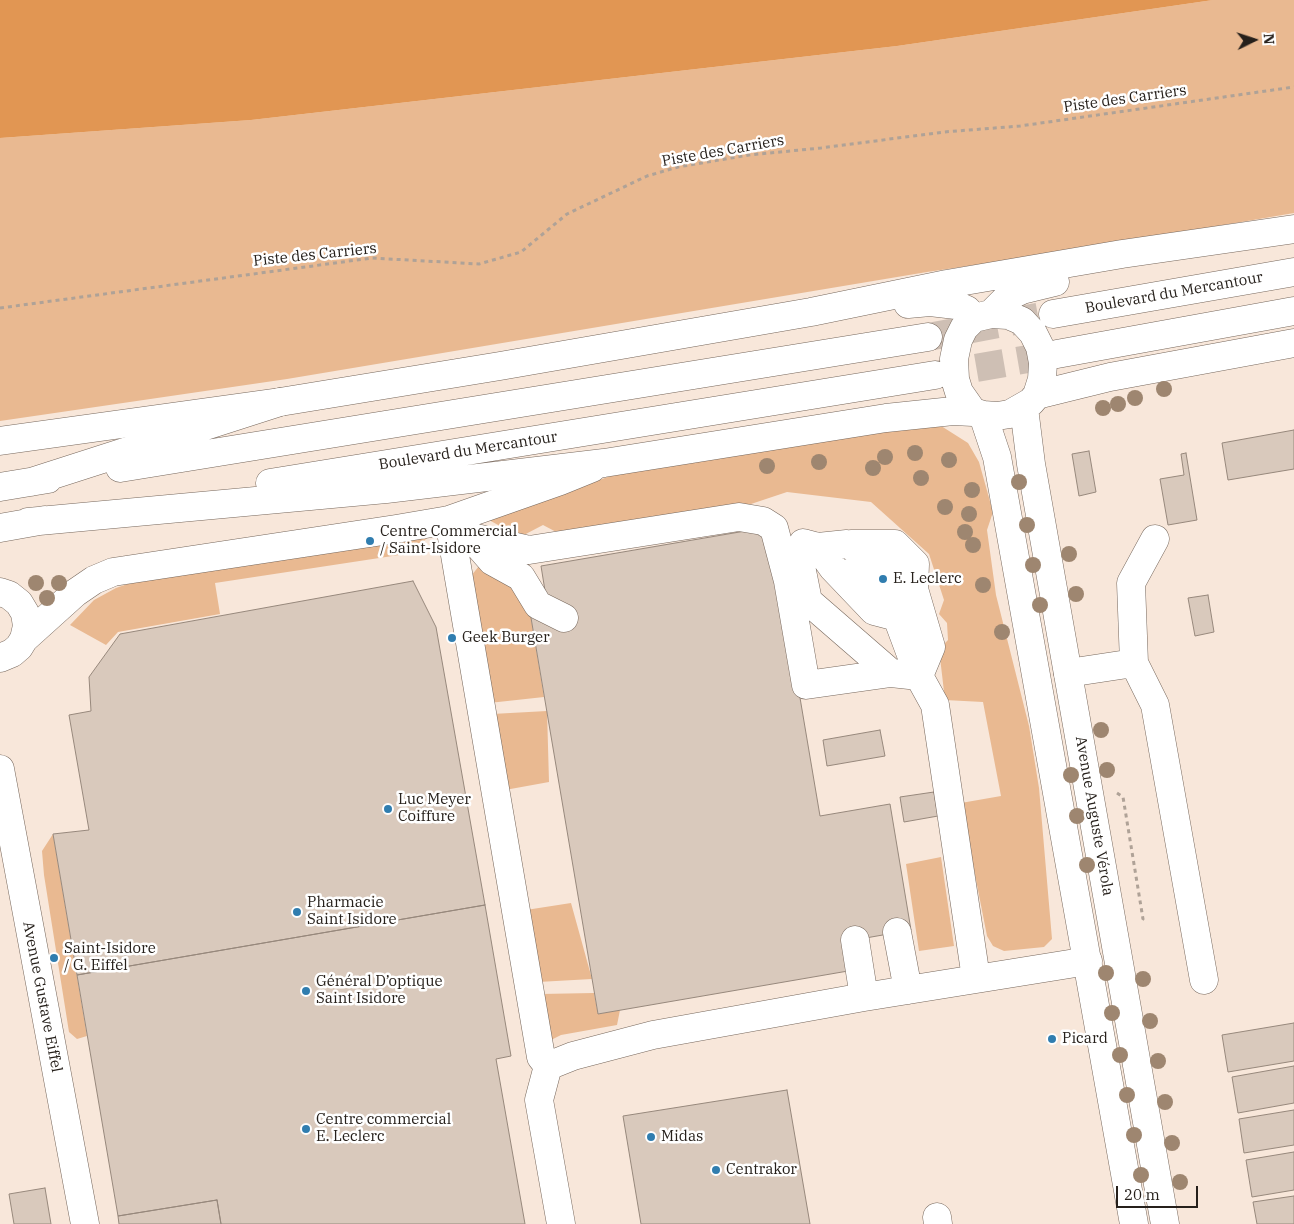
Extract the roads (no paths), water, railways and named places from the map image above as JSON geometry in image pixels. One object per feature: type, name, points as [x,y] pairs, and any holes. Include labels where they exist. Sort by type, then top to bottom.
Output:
[{"type":"main road","points":[[0,442],[280,402],[500,366],[811,312],[947,284],[1122,254],[1294,229]]},
{"type":"main road","points":[[978,413],[959,392],[955,378],[954,359],[958,340],[964,328],[1009,296],[1044,284],[1203,258],[1294,237]]},
{"type":"main road","name":"Boulevard du Mercantour","points":[[1053,314],[1294,272]]},
{"type":"main road","points":[[811,312],[930,302],[956,305],[983,316],[1008,315],[1022,321],[1033,332],[1040,347],[1043,363],[1042,379],[1030,401]]},
{"type":"main road","points":[[1057,354],[1294,311]]},
{"type":"main road","points":[[0,487],[928,336]]},
{"type":"main road","points":[[28,522],[386,489],[604,463],[886,418],[953,411],[997,416],[1010,414],[1030,401],[1110,377],[1294,343]]},
{"type":"main road","name":"Boulevard du Mercantour","points":[[0,528],[935,375]]},
{"type":"main road","name":"Avenue Auguste Vérola","points":[[1030,401],[1031,464],[1165,1224]]},
{"type":"main road","points":[[31,482],[280,402]]},
{"type":"main road","name":"Avenue Auguste Vérola","points":[[978,413],[997,457],[1134,1224]]},
{"type":"main road","points":[[1,662],[75,593],[94,580],[113,572],[448,520],[560,481],[604,463]]},
{"type":"main road","points":[[471,537],[530,550],[739,517],[763,521],[774,528],[777,536],[788,581],[806,685],[890,673],[919,676]]},
{"type":"main road","points":[[448,520],[471,537],[492,561],[521,577],[538,605],[564,618]]},
{"type":"main road","points":[[448,520],[541,1057],[548,1066]]},
{"type":"main road","points":[[777,536],[825,557],[874,611],[897,617],[919,676],[935,705],[976,978]]},
{"type":"main road","points":[[1155,539],[1131,583],[1134,663],[1155,705],[1204,980]]},
{"type":"main road","points":[[890,673],[808,600],[800,561],[825,557],[847,544],[880,561],[901,581],[914,590],[931,648],[919,676]]},
{"type":"main road","points":[[0,592],[9,595],[19,602],[25,613],[27,626],[24,639]]},
{"type":"main road","points":[[1068,673],[1134,663]]},
{"type":"main road","name":"Avenue Gustave Eiffel","points":[[0,769],[2,810],[85,1224]]},
{"type":"main road","points":[[897,932],[908,990]]},
{"type":"main road","points":[[855,940],[864,997]]},
{"type":"main road","points":[[548,1066],[573,1056],[653,1035],[864,997],[1088,961]]},
{"type":"main road","points":[[548,1066],[539,1100],[561,1224]]},
{"type":"tunnel","points":[[928,337],[1053,314]]},
{"type":"tunnel","points":[[935,375],[1057,354]]},
{"type":"place","name":"Centre Commercial / Saint-Isidore","points":[[370,541]]},
{"type":"place","name":"E. Leclerc","points":[[883,579]]},
{"type":"place","name":"Geek Burger","points":[[452,638]]},
{"type":"place","name":"Luc Meyer Coiffure","points":[[388,809]]},
{"type":"place","name":"Pharmacie Saint Isidore","points":[[297,912]]},
{"type":"place","name":"Saint-Isidore / G. Eiffel","points":[[54,958]]},
{"type":"place","name":"Général D’optique Saint Isidore","points":[[306,991]]},
{"type":"place","name":"Picard","points":[[1052,1039]]},
{"type":"place","name":"Centre commercial E. Leclerc","points":[[306,1129]]},
{"type":"place","name":"Midas","points":[[651,1137]]},
{"type":"place","name":"Centrakor","points":[[716,1170]]}]
